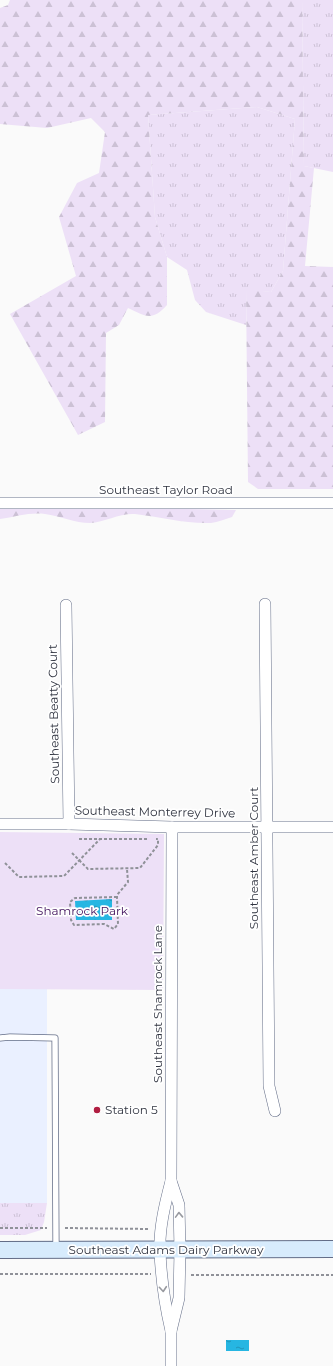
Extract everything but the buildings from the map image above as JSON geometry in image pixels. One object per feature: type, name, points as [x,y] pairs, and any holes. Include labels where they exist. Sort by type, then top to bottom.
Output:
[{"type":"main road","name":"Southeast Adams Dairy Parkway","points":[[0,1250],[333,1249]]},
{"type":"street","name":"Southeast Taylor Road","points":[[0,503],[333,503]]},
{"type":"street","name":"Southeast Beatty Court","points":[[66,604],[69,824]]},
{"type":"street","name":"Southeast Amber Court","points":[[266,604],[269,1086],[275,1111]]},
{"type":"street","name":"Southeast Monterrey Drive","points":[[0,824],[69,824],[172,827],[333,827]]},
{"type":"street","name":"Southeast Shamrock Lane","points":[[171,1331],[163,1294],[160,1250],[164,1207],[171,1181],[172,827]]},
{"type":"street","name":"Southeast Shamrock Lane","points":[[171,1181],[179,1204],[180,1250],[178,1298],[171,1331],[171,1366]]},
{"type":"lane","points":[[0,1038],[10,1036],[55,1038],[56,1250]]},
{"type":"path","points":[[72,853],[88,869],[140,868],[158,845],[158,839],[79,839]]},
{"type":"path","points":[[5,863],[19,877],[64,876],[100,839]]},
{"type":"path","points":[[117,897],[75,898],[70,902],[71,920],[74,925],[104,924],[114,929],[118,924],[117,895],[128,882],[127,869]]},
{"type":"path","points":[[0,1228],[152,1229]]},
{"type":"path","points":[[0,1274],[154,1274]]},
{"type":"path","points":[[189,1275],[333,1275]]},
{"type":"shaded area","points":[[0,989],[47,989],[47,1203],[0,1203]]},
{"type":"green space","points":[[10,0],[302,0],[304,166],[314,168],[305,266],[333,267],[333,489],[258,489],[248,482],[246,289],[271,292],[283,271],[295,119],[257,107],[148,115],[155,217],[167,257],[167,305],[153,316],[144,315],[128,308],[119,325],[106,333],[105,422],[78,435],[10,314],[76,276],[59,217],[77,183],[99,173],[105,132],[91,118],[47,128],[0,124],[0,8],[8,5]]},
{"type":"green space","points":[[302,0],[333,0],[333,172],[304,166]]},
{"type":"green space","points":[[257,107],[295,119],[283,271],[271,292],[246,290],[246,325],[206,312],[195,300],[187,270],[167,257],[155,217],[148,115]]},
{"type":"green space","points":[[79,508],[236,510],[232,517],[211,523],[183,521],[135,514],[90,523],[39,514],[28,514],[0,519],[0,509]]},
{"type":"green space","name":"Shamrock Park","points":[[0,832],[164,834],[163,990],[0,989]]},
{"type":"green space","points":[[0,1203],[47,1203],[41,1230],[25,1235],[0,1235]]},
{"type":"water","points":[[112,899],[112,920],[76,920],[75,901]]},
{"type":"water","points":[[226,1340],[249,1340],[249,1351],[226,1351]]},
{"type":"place","name":"Station 5","points":[[97,1110]]}]
